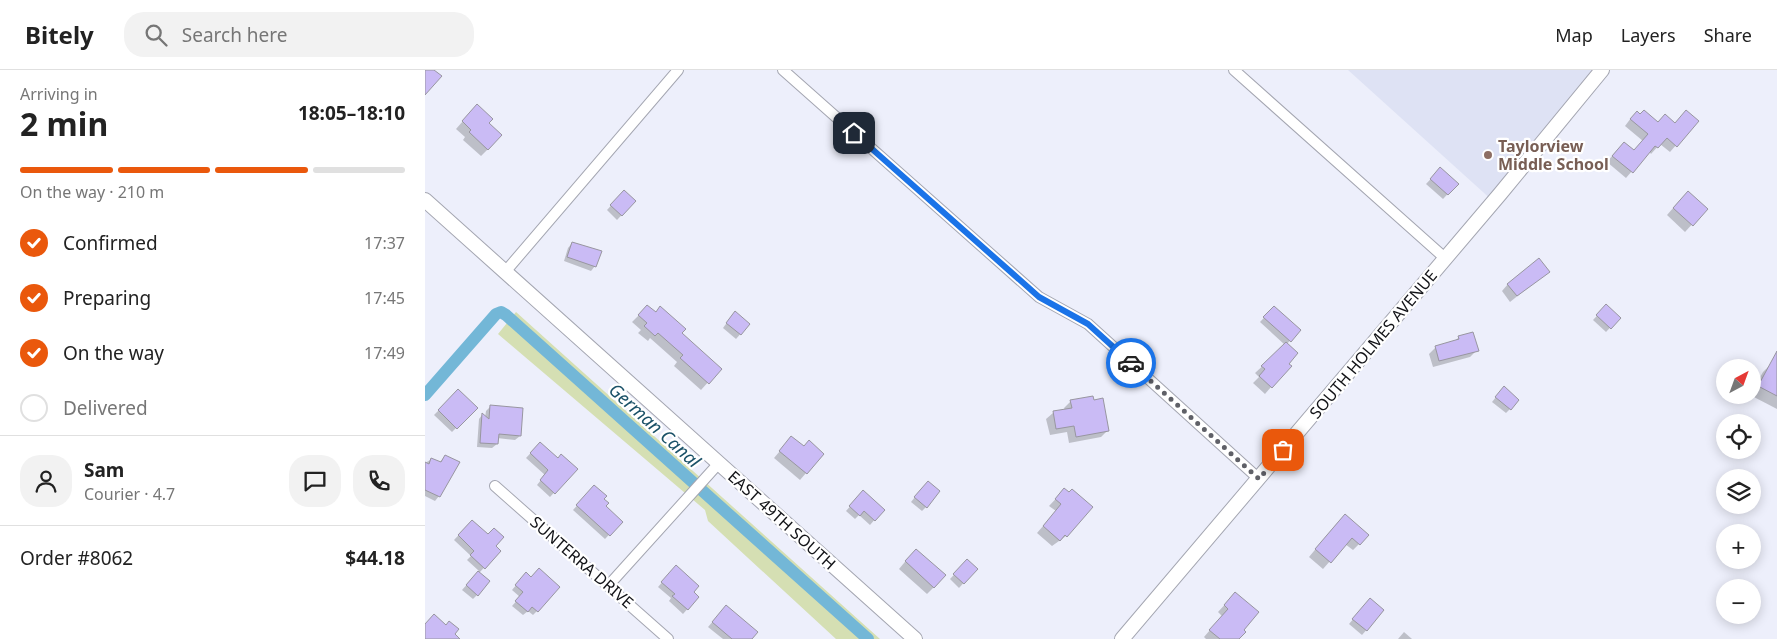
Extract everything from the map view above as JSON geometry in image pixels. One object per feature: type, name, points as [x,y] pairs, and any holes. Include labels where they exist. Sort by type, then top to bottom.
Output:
[{"type":"street","points":[[505,272],[678,70]]},
{"type":"street","points":[[783,70],[1039,297],[1088,324],[1259,479]]},
{"type":"street","points":[[1234,70],[1446,259]]},
{"type":"street","name":"SOUTH HOLMES AVENUE","points":[[1123,639],[1446,259],[1602,70]]},
{"type":"street","name":"EAST 49TH SOUTH","points":[[425,200],[915,639]]},
{"type":"street","points":[[608,586],[719,463]]},
{"type":"street","name":"SUNTERRA DRIVE","points":[[495,486],[668,639]]},
{"type":"shaded area","name":"Taylorview Middle School","points":[[1348,70],[1602,70],[1494,202]]},
{"type":"green space","points":[[516,312],[880,639],[836,639],[708,521],[705,510],[498,334]]},
{"type":"building","points":[[425,70],[434,70],[442,76],[425,95]]},
{"type":"building","points":[[477,104],[493,119],[489,123],[502,135],[488,150],[469,132],[471,130],[462,121]]},
{"type":"building","points":[[1644,110],[1658,122],[1665,114],[1675,123],[1686,110],[1699,121],[1677,147],[1667,138],[1658,148],[1655,146],[1633,173],[1612,156],[1624,142],[1634,150],[1648,134],[1630,119],[1637,111],[1640,114]]},
{"type":"building","points":[[1440,167],[1459,184],[1448,195],[1430,179]]},
{"type":"building","points":[[624,190],[636,201],[622,216],[610,205]]},
{"type":"building","points":[[1688,191],[1708,209],[1693,226],[1673,208]]},
{"type":"building","points":[[572,242],[602,251],[596,267],[567,257]]},
{"type":"building","points":[[1539,258],[1550,272],[1517,296],[1507,284]]},
{"type":"building","points":[[1606,304],[1621,318],[1611,329],[1596,315]]},
{"type":"building","points":[[647,305],[656,312],[660,306],[686,329],[682,333],[722,369],[709,384],[680,358],[683,355],[658,333],[655,336],[644,326],[647,323],[638,315]]},
{"type":"building","points":[[1274,306],[1301,330],[1291,342],[1263,317]]},
{"type":"building","points":[[735,311],[750,324],[741,335],[726,323]]},
{"type":"building","points":[[1473,332],[1479,351],[1439,361],[1435,346],[1459,339],[1458,336]]},
{"type":"building","points":[[1286,342],[1298,353],[1289,364],[1292,366],[1272,388],[1259,376],[1265,369],[1261,366]]},
{"type":"building","points":[[1777,351],[1777,396],[1761,388],[1761,380]]},
{"type":"building","points":[[1504,386],[1519,400],[1511,410],[1495,397]]},
{"type":"building","points":[[458,389],[478,408],[457,429],[438,410]]},
{"type":"building","points":[[1093,396],[1094,400],[1103,398],[1109,431],[1076,437],[1074,426],[1056,429],[1053,411],[1072,408],[1070,400]]},
{"type":"building","points":[[490,405],[523,408],[521,436],[499,434],[498,444],[480,443],[482,413],[489,419]]},
{"type":"building","points":[[791,436],[804,446],[809,440],[824,454],[807,474],[779,451]]},
{"type":"building","points":[[540,442],[558,458],[561,454],[578,469],[555,494],[540,480],[548,470],[530,453]]},
{"type":"building","points":[[445,455],[460,462],[440,497],[425,490],[425,462],[429,464],[431,458],[441,462]]},
{"type":"building","points":[[928,481],[940,491],[927,508],[914,497]]},
{"type":"building","points":[[594,485],[607,496],[604,499],[609,503],[606,506],[623,522],[610,536],[576,505]]},
{"type":"building","points":[[1064,488],[1069,492],[1072,489],[1093,507],[1067,537],[1065,535],[1060,541],[1043,526],[1061,504],[1055,499]]},
{"type":"building","points":[[863,490],[885,510],[875,521],[864,511],[860,516],[849,506]]},
{"type":"building","points":[[1345,514],[1369,535],[1360,545],[1352,538],[1331,563],[1315,549]]},
{"type":"building","points":[[472,520],[488,534],[494,528],[504,537],[496,546],[501,551],[485,569],[470,555],[474,551],[458,535]]},
{"type":"building","points":[[916,549],[946,575],[934,588],[905,561]]},
{"type":"building","points":[[967,559],[978,569],[964,584],[953,574]]},
{"type":"building","points":[[676,565],[699,586],[694,592],[699,597],[688,610],[672,596],[675,594],[661,582]]},
{"type":"building","points":[[539,568],[560,587],[538,612],[532,607],[528,612],[515,601],[523,592],[515,585],[526,572],[531,577]]},
{"type":"building","points":[[478,571],[490,581],[478,596],[466,585]]},
{"type":"building","points":[[1235,592],[1259,612],[1239,639],[1220,639],[1209,630],[1228,609],[1224,605]]},
{"type":"building","points":[[1370,598],[1384,610],[1367,631],[1352,619]]},
{"type":"building","points":[[726,605],[758,632],[752,639],[732,639],[712,622]]},
{"type":"building","points":[[434,614],[446,625],[449,621],[459,629],[455,634],[460,639],[425,639],[425,624]]},
{"type":"waterway","name":"German Canal","points":[[425,395],[496,314],[501,312],[868,639]]},
{"type":"way so far","points":[[1131,363],[1259,479],[1283,450]]},
{"type":"place","name":"Taylorview Middle School","points":[[1488,155]]},
{"type":"route","points":[[854,133],[1039,297],[1088,324],[1131,363]]}]
